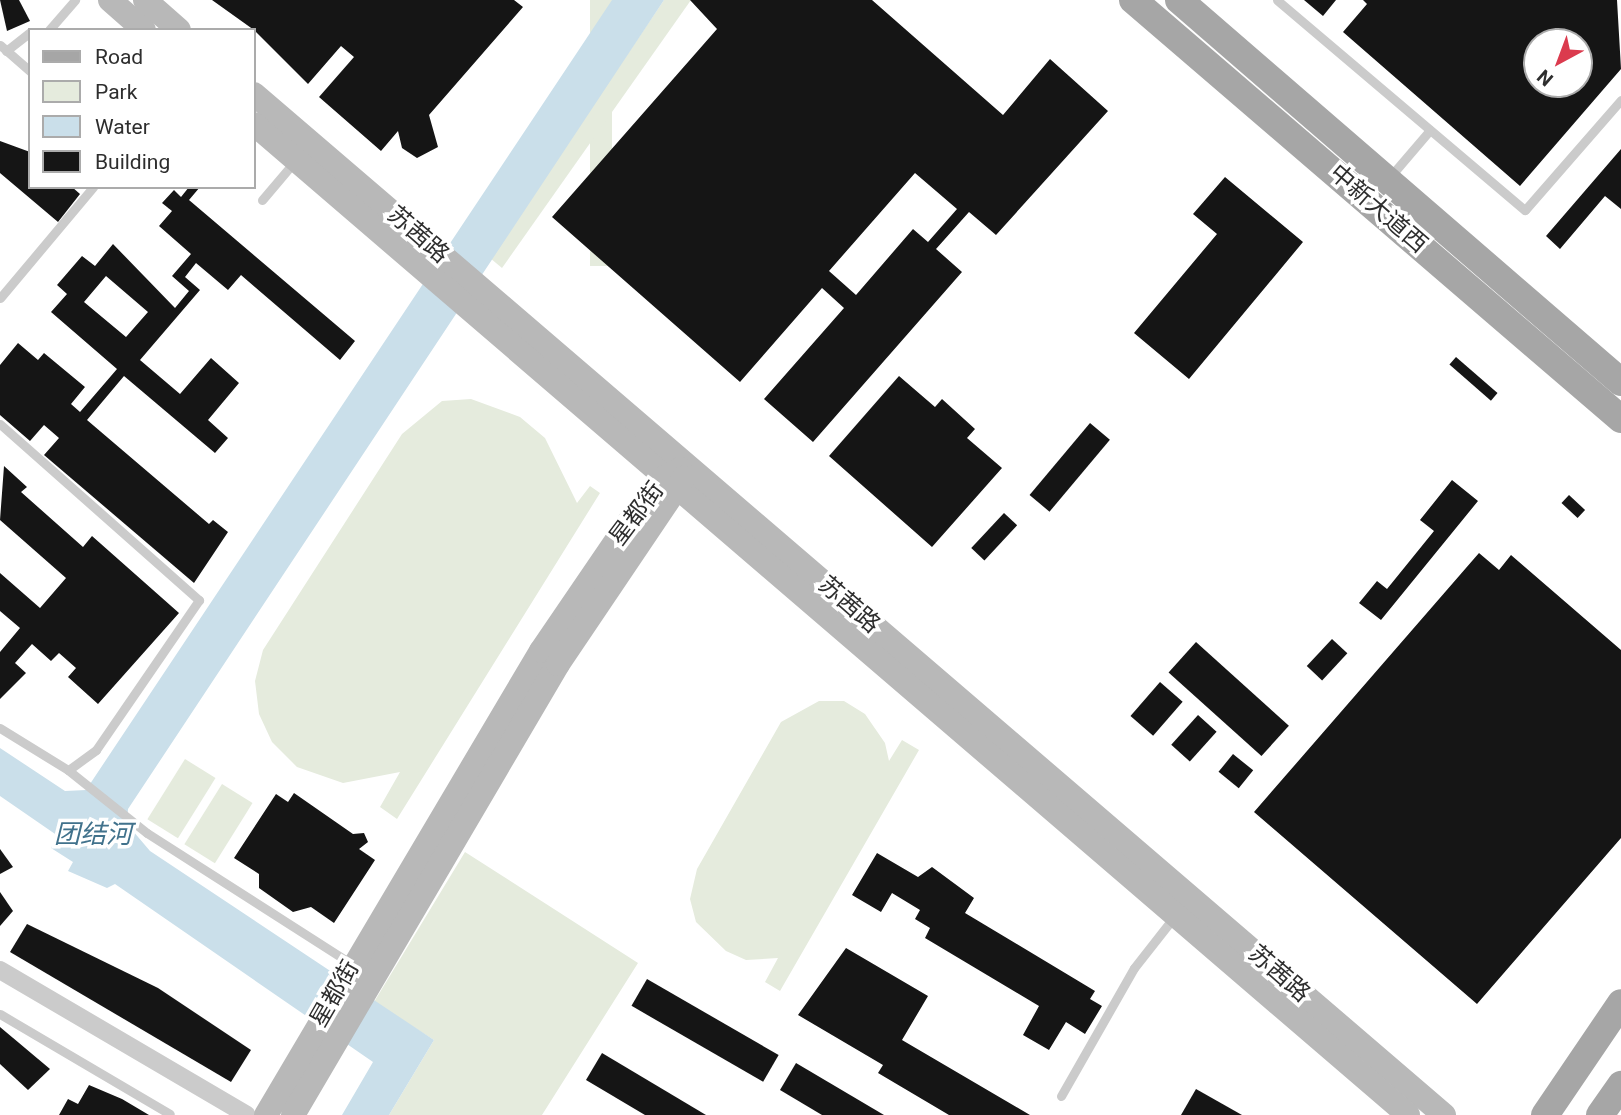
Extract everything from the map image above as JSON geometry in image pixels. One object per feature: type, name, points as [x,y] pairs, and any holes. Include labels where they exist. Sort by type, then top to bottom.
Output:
[{"type":"main road","points":[[110,0],[142,28]]},
{"type":"main road","points":[[145,0],[177,28]]},
{"type":"main road","name":"中新大道西","points":[[1133,0],[1621,419]]},
{"type":"main road","name":"中新大道西","points":[[1179,0],[1620,380]]},
{"type":"main road","name":"苏茜路","points":[[256,96],[417,249],[483,306],[673,484],[1408,1115]]},
{"type":"main road","name":"苏茜路","points":[[256,126],[296,160],[417,249]]},
{"type":"main road","name":"苏茜路","points":[[483,306],[687,466],[1444,1115]]},
{"type":"main road","name":"星都街","points":[[266,1115],[350,968],[541,652],[687,466]]},
{"type":"main road","name":"星都街","points":[[293,1115],[558,664],[673,484]]},
{"type":"main road","points":[[1545,1115],[1621,1003]]},
{"type":"main road","points":[[1600,1115],[1621,1085]]},
{"type":"street","points":[[0,970],[247,1115]]},
{"type":"lane","points":[[51,28],[75,0]]},
{"type":"lane","points":[[1277,0],[1524,209],[1621,100]]},
{"type":"lane","points":[[28,33],[3,48],[28,69]]},
{"type":"lane","points":[[1388,179],[1430,130]]},
{"type":"lane","points":[[262,200],[296,160]]},
{"type":"lane","points":[[0,298],[91,189]]},
{"type":"lane","points":[[0,424],[199,600],[96,750],[68,770]]},
{"type":"lane","points":[[0,728],[68,770],[135,823],[350,968]]},
{"type":"lane","points":[[1061,1096],[1134,968],[1176,914]]},
{"type":"lane","points":[[0,1014],[170,1114]]},
{"type":"green space","points":[[590,0],[612,0],[612,266],[590,266]]},
{"type":"green space","points":[[664,0],[691,0],[502,268],[490,258]]},
{"type":"green space","points":[[471,399],[520,417],[545,438],[577,503],[590,486],[600,493],[397,819],[380,807],[400,772],[343,783],[297,767],[272,742],[259,714],[255,681],[263,650],[402,434],[442,401]]},
{"type":"green space","points":[[819,701],[844,701],[865,714],[885,743],[889,761],[902,740],[919,750],[780,991],[765,982],[778,958],[746,960],[726,951],[696,922],[690,899],[697,869],[781,722]]},
{"type":"green space","points":[[185,759],[216,778],[178,838],[147,819]]},
{"type":"green space","points":[[222,784],[253,803],[215,863],[184,844]]},
{"type":"green space","points":[[465,852],[638,963],[542,1115],[389,1115],[434,1040],[374,1002]]},
{"type":"water","name":"团结河","points":[[612,0],[664,0],[128,809],[127,824],[150,851],[434,1040],[389,1115],[342,1115],[373,1062],[115,884],[107,888],[68,871],[73,862],[51,848],[58,836],[0,796],[0,748],[65,791],[86,790]]},
{"type":"building","points":[[0,0],[19,0],[30,21],[7,31]]},
{"type":"building","points":[[212,0],[514,0],[523,7],[429,115],[438,147],[417,158],[402,148],[398,131],[381,151],[319,97],[354,57],[341,46],[308,84],[256,32],[256,28],[251,28]]},
{"type":"building","points":[[690,0],[872,0],[1003,115],[1050,59],[1108,111],[996,235],[969,212],[936,249],[962,272],[813,442],[764,399],[844,308],[822,288],[740,382],[552,217],[717,29]],"holes":[[[915,173],[957,209],[928,242],[913,229],[856,295],[829,271]]]},
{"type":"building","points":[[1304,0],[1336,0],[1323,16]]},
{"type":"building","points":[[1363,0],[1617,0],[1621,69],[1520,186],[1343,32],[1367,4]]},
{"type":"building","points":[[0,141],[28,151],[28,189],[74,189],[80,194],[58,222],[0,173]]},
{"type":"building","points":[[1621,149],[1621,209],[1605,196],[1560,249],[1546,236]]},
{"type":"building","points":[[1225,177],[1303,242],[1189,379],[1134,333],[1217,234],[1193,214]]},
{"type":"building","points":[[187,189],[198,189],[189,200],[355,341],[340,360],[241,275],[228,290],[196,263],[185,277],[200,290],[140,360],[180,394],[211,358],[239,383],[208,420],[228,438],[215,453],[124,376],[87,420],[209,524],[213,520],[228,532],[194,583],[44,455],[59,438],[44,425],[30,441],[0,415],[0,365],[18,343],[38,360],[44,353],[85,387],[71,404],[80,412],[117,369],[51,312],[67,294],[57,285],[82,256],[95,266],[113,244],[175,308],[189,291],[172,276],[191,254],[159,226],[172,211],[162,203],[174,190],[181,197]],"holes":[[[106,276],[148,312],[126,337],[84,302]]]},
{"type":"building","points":[[1456,357],[1498,393],[1491,401],[1449,365]]},
{"type":"building","points":[[899,376],[935,407],[942,399],[975,429],[967,438],[1002,468],[932,547],[829,456]]},
{"type":"building","points":[[1090,423],[1110,440],[1049,512],[1030,495]]},
{"type":"building","points":[[4,466],[27,487],[21,492],[83,547],[92,536],[179,613],[98,704],[68,677],[76,668],[59,653],[51,661],[32,644],[15,663],[26,673],[0,699],[0,652],[20,628],[0,611],[0,573],[40,608],[66,578],[0,520]]},
{"type":"building","points":[[1452,480],[1478,501],[1381,620],[1359,603],[1377,581],[1387,589],[1434,531],[1420,520]]},
{"type":"building","points":[[1569,495],[1585,510],[1578,518],[1561,503]]},
{"type":"building","points":[[1004,513],[1017,525],[984,560],[971,548]]},
{"type":"building","points":[[1479,553],[1499,570],[1511,555],[1621,650],[1621,838],[1477,1004],[1254,812]]},
{"type":"building","points":[[1332,639],[1347,653],[1322,680],[1307,666]]},
{"type":"building","points":[[1196,642],[1289,726],[1261,756],[1169,672]]},
{"type":"building","points":[[1160,682],[1183,702],[1153,736],[1130,716]]},
{"type":"building","points":[[1198,715],[1217,732],[1190,761],[1171,745]]},
{"type":"building","points":[[1233,754],[1253,770],[1239,788],[1219,772]]},
{"type":"building","points":[[294,793],[353,834],[364,833],[368,842],[359,849],[375,860],[334,923],[311,907],[293,912],[259,888],[259,874],[234,858],[276,794],[288,802]]},
{"type":"building","points":[[0,849],[13,867],[0,874]]},
{"type":"building","points":[[877,853],[918,877],[932,867],[974,898],[965,913],[1095,991],[1090,999],[1102,1006],[1085,1034],[1066,1022],[1049,1050],[1023,1035],[1039,1006],[925,938],[930,928],[915,919],[920,910],[892,893],[881,912],[852,895]]},
{"type":"building","points":[[0,892],[13,911],[0,926]]},
{"type":"building","points":[[27,924],[158,988],[251,1050],[231,1082],[10,952]]},
{"type":"building","points":[[846,948],[928,996],[902,1040],[1030,1115],[949,1115],[878,1073],[883,1065],[798,1015]]},
{"type":"building","points":[[647,979],[779,1055],[763,1082],[632,1006]]},
{"type":"building","points":[[0,1027],[50,1069],[28,1090],[0,1064]]},
{"type":"building","points":[[602,1053],[706,1115],[645,1115],[586,1080]]},
{"type":"building","points":[[796,1063],[884,1115],[822,1115],[780,1090]]},
{"type":"building","points":[[89,1085],[122,1099],[149,1115],[59,1115],[68,1099],[78,1104]]},
{"type":"building","points":[[1196,1089],[1242,1115],[1181,1115]]}]
